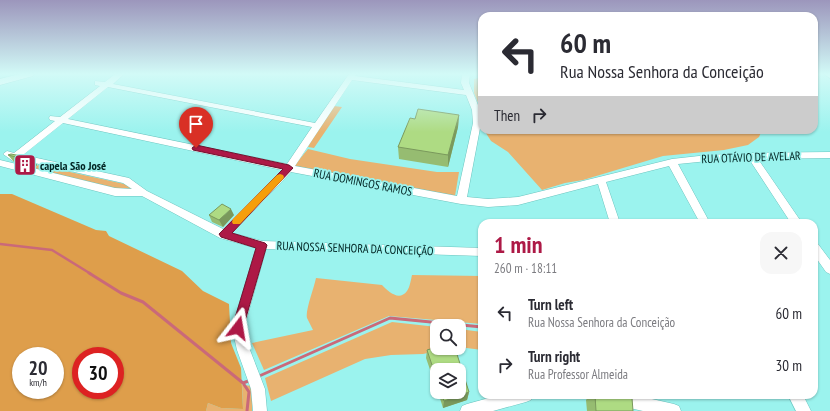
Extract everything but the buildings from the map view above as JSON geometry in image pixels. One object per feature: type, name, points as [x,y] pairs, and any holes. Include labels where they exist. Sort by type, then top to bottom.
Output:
[{"type":"street","points":[[5,160],[90,93]]},
{"type":"street","points":[[149,93],[318,126]]},
{"type":"street","points":[[224,234],[289,168],[340,93]]},
{"type":"street","points":[[460,200],[477,123],[476,110],[468,93]]},
{"type":"street","name":"RUA DOMINGOS RAMOS","points":[[57,119],[289,168],[460,200],[503,203],[518,201],[672,162]]},
{"type":"street","name":"RUA OTÁVIO DE AVELAR","points":[[672,162],[708,158],[751,156],[830,155]]},
{"type":"street","points":[[751,156],[794,219]]},
{"type":"street","name":"RUA NOSSA SENHORA DA CONCEIÇÃO","points":[[5,160],[115,192],[144,193]]},
{"type":"street","name":"RUA NOSSA SENHORA DA CONCEIÇÃO","points":[[5,160],[126,180],[144,193],[224,234],[262,245],[478,252]]},
{"type":"street","points":[[672,162],[703,219]]},
{"type":"street","points":[[601,180],[614,219]]},
{"type":"street","points":[[260,411],[261,402],[258,389],[253,374],[241,349],[238,328],[262,245]]},
{"type":"street","points":[[822,257],[830,269]]},
{"type":"street","points":[[467,411],[511,399]]},
{"type":"street","points":[[621,399],[674,411]]},
{"type":"street","points":[[797,399],[804,411]]},
{"type":"shaded area","points":[[474,93],[478,93],[478,102]]},
{"type":"shaded area","points":[[334,106],[342,107],[314,148],[308,147],[312,138]]},
{"type":"shaded area","points":[[487,134],[760,134],[759,137],[748,145],[724,150],[663,156],[583,180],[565,183],[542,190],[508,152],[491,141]]},
{"type":"shaded area","points":[[308,149],[350,159],[437,172],[459,172],[455,196],[294,166]]},
{"type":"shaded area","points":[[38,165],[129,185],[138,192],[118,191],[32,170]]},
{"type":"shaded area","points":[[0,194],[12,194],[96,230],[106,231],[109,236],[182,271],[203,291],[229,304],[231,343],[241,368],[243,409],[221,408],[208,403],[206,411],[0,411]]},
{"type":"shaded area","points":[[412,275],[478,276],[478,324],[466,323],[466,319],[430,320],[389,316],[264,370],[252,343],[313,330],[307,315],[308,305],[316,278],[382,285],[397,296],[401,296],[408,289]]},
{"type":"shaded area","points":[[392,322],[430,326],[430,352],[391,355],[365,359],[271,401],[265,378]]},
{"type":"shaded area","points":[[466,330],[478,331],[478,349],[466,348]]},
{"type":"shaded area","points":[[242,385],[253,386],[252,411],[206,411],[208,403],[221,408],[243,409]]},
{"type":"waterway","points":[[0,244],[52,250],[91,274]]},
{"type":"waterway","points":[[89,273],[121,293],[143,302],[243,383]]},
{"type":"waterway","points":[[257,377],[390,318],[478,327]]},
{"type":"waterway","points":[[243,383],[251,380]]},
{"type":"waterway","points":[[243,383],[249,392],[247,411]]},
{"type":"slow traffic","points":[[237,222],[280,177]]},
{"type":"place","name":"capela São José","points":[[25,165]]},
{"type":"route","points":[[196,148],[289,168],[224,234],[262,245],[240,315],[238,328]]}]
